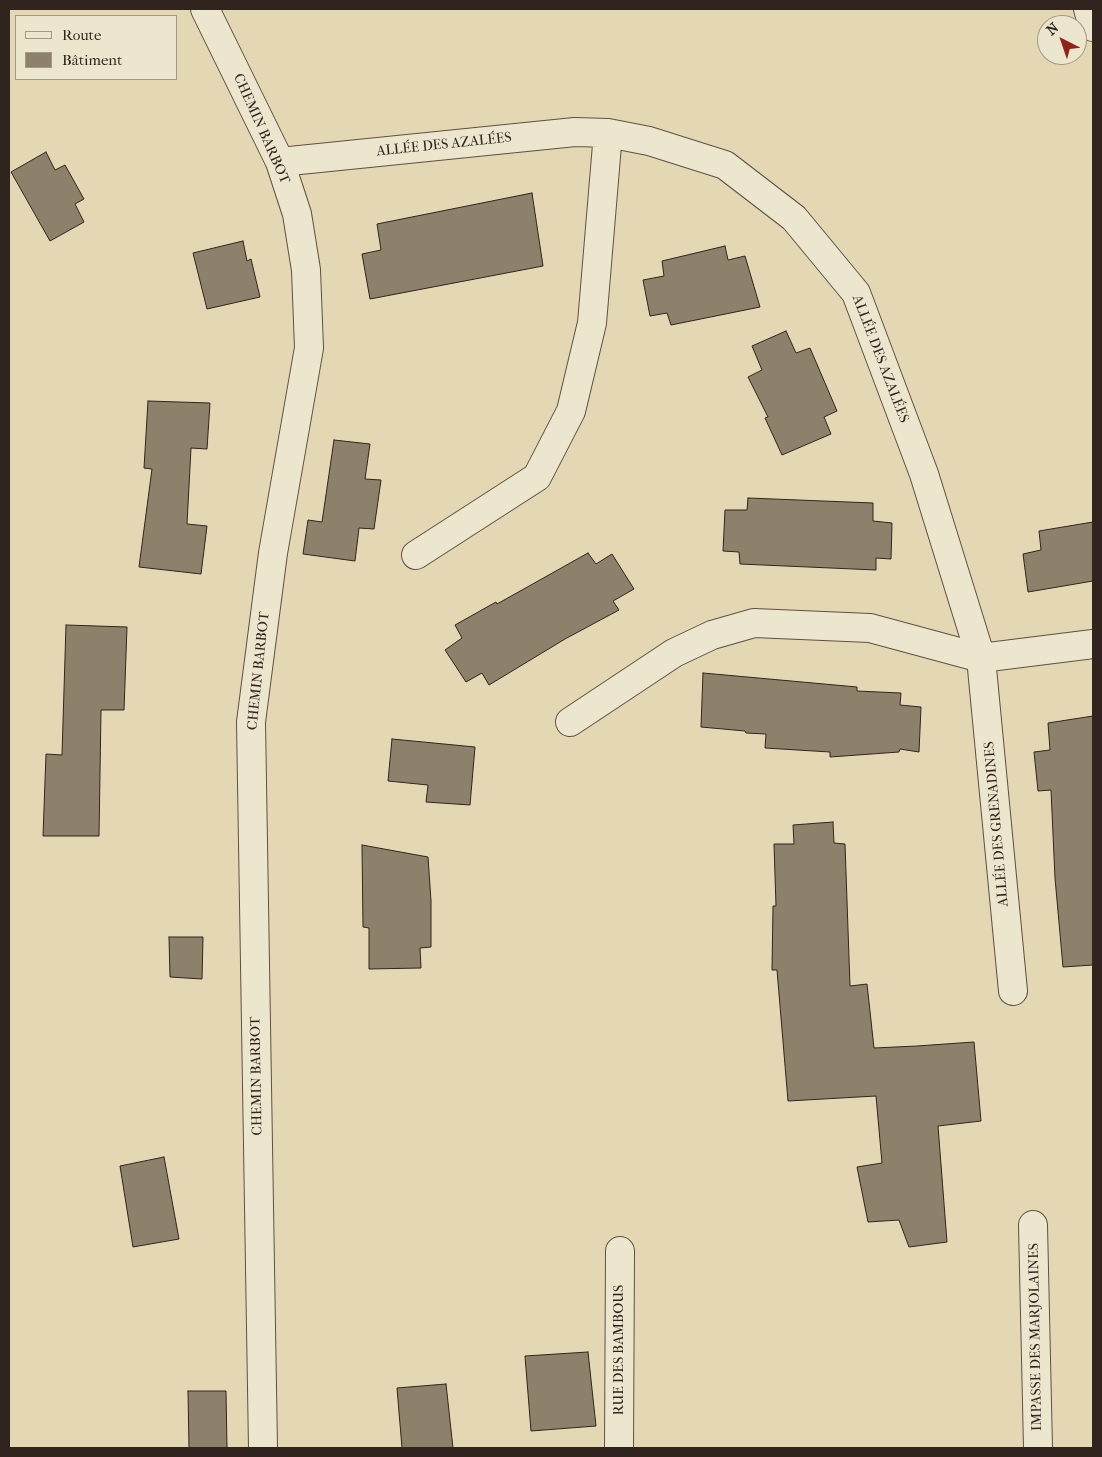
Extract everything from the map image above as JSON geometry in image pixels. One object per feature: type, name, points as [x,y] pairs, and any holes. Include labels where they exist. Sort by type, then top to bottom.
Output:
[{"type":"street","name":"CHEMIN BARBOT","points":[[205,9],[280,162],[297,214],[306,270],[309,348],[273,553],[251,722],[263,1448]]},
{"type":"street","points":[[1088,9],[1093,27]]},
{"type":"street","name":"ALLÉE DES AZALÉES","points":[[280,162],[575,132],[608,133],[649,141],[725,166],[794,218],[856,293],[924,474],[981,658]]},
{"type":"street","points":[[416,555],[537,477],[571,411],[592,323],[608,133]]},
{"type":"street","points":[[570,722],[674,653],[712,634],[754,623],[870,628],[981,658],[1093,644]]},
{"type":"street","name":"ALLÉE DES GRENADINES","points":[[981,658],[1013,990]]},
{"type":"street","name":"IMPASSE DES MARJOLAINES","points":[[1033,1225],[1038,1448]]},
{"type":"street","name":"RUE DES BAMBOUS","points":[[619,1448],[620,1251]]},
{"type":"building","points":[[46,152],[55,170],[65,165],[84,199],[75,204],[84,222],[50,241],[11,172]]},
{"type":"building","points":[[532,193],[543,266],[370,299],[362,254],[381,250],[377,224]]},
{"type":"building","points":[[243,241],[247,261],[251,259],[260,297],[207,309],[193,253]]},
{"type":"building","points":[[725,246],[728,260],[745,256],[760,307],[671,325],[667,313],[650,316],[643,280],[664,276],[662,261]]},
{"type":"building","points":[[786,331],[796,353],[810,348],[837,411],[824,417],[831,434],[782,455],[765,418],[768,417],[748,377],[762,370],[752,346]]},
{"type":"building","points":[[148,401],[210,403],[207,449],[191,448],[187,524],[207,526],[201,574],[139,567],[152,469],[144,468]]},
{"type":"building","points":[[334,440],[370,444],[365,479],[381,480],[374,529],[359,528],[355,561],[303,554],[308,520],[322,522]]},
{"type":"building","points":[[748,498],[873,503],[873,521],[892,523],[891,559],[876,558],[876,570],[740,564],[739,552],[723,551],[725,510],[747,510]]},
{"type":"building","points":[[1093,522],[1093,581],[1028,592],[1023,554],[1041,550],[1039,531]]},
{"type":"building","points":[[588,553],[596,564],[612,554],[634,589],[613,601],[619,610],[565,639],[489,685],[482,673],[466,682],[445,650],[462,638],[455,625],[496,602],[497,604]]},
{"type":"building","points":[[66,625],[127,627],[124,710],[101,710],[99,836],[43,836],[46,754],[62,755]]},
{"type":"building","points":[[703,673],[857,687],[857,691],[901,693],[900,705],[921,707],[919,752],[900,749],[899,752],[830,757],[830,752],[765,748],[766,734],[701,727]]},
{"type":"building","points":[[1093,716],[1093,965],[1063,967],[1055,878],[1051,790],[1038,791],[1034,752],[1050,750],[1048,723]]},
{"type":"building","points":[[392,739],[475,747],[470,805],[426,802],[428,785],[388,781]]},
{"type":"building","points":[[833,822],[834,843],[845,844],[850,986],[867,984],[874,1048],[974,1042],[981,1121],[938,1126],[947,1242],[909,1247],[899,1220],[868,1222],[857,1167],[882,1163],[876,1096],[788,1101],[777,970],[772,970],[773,906],[776,906],[774,844],[794,844],[793,825]]},
{"type":"building","points":[[362,845],[428,857],[431,901],[431,947],[420,948],[421,968],[369,969],[369,928],[363,927]]},
{"type":"building","points":[[169,937],[203,937],[202,979],[170,977]]},
{"type":"building","points":[[164,1157],[179,1239],[133,1247],[120,1166]]},
{"type":"building","points":[[588,1352],[596,1426],[531,1431],[525,1356]]},
{"type":"building","points":[[446,1384],[453,1448],[402,1448],[397,1388]]},
{"type":"building","points":[[188,1391],[226,1391],[227,1448],[189,1448]]}]
